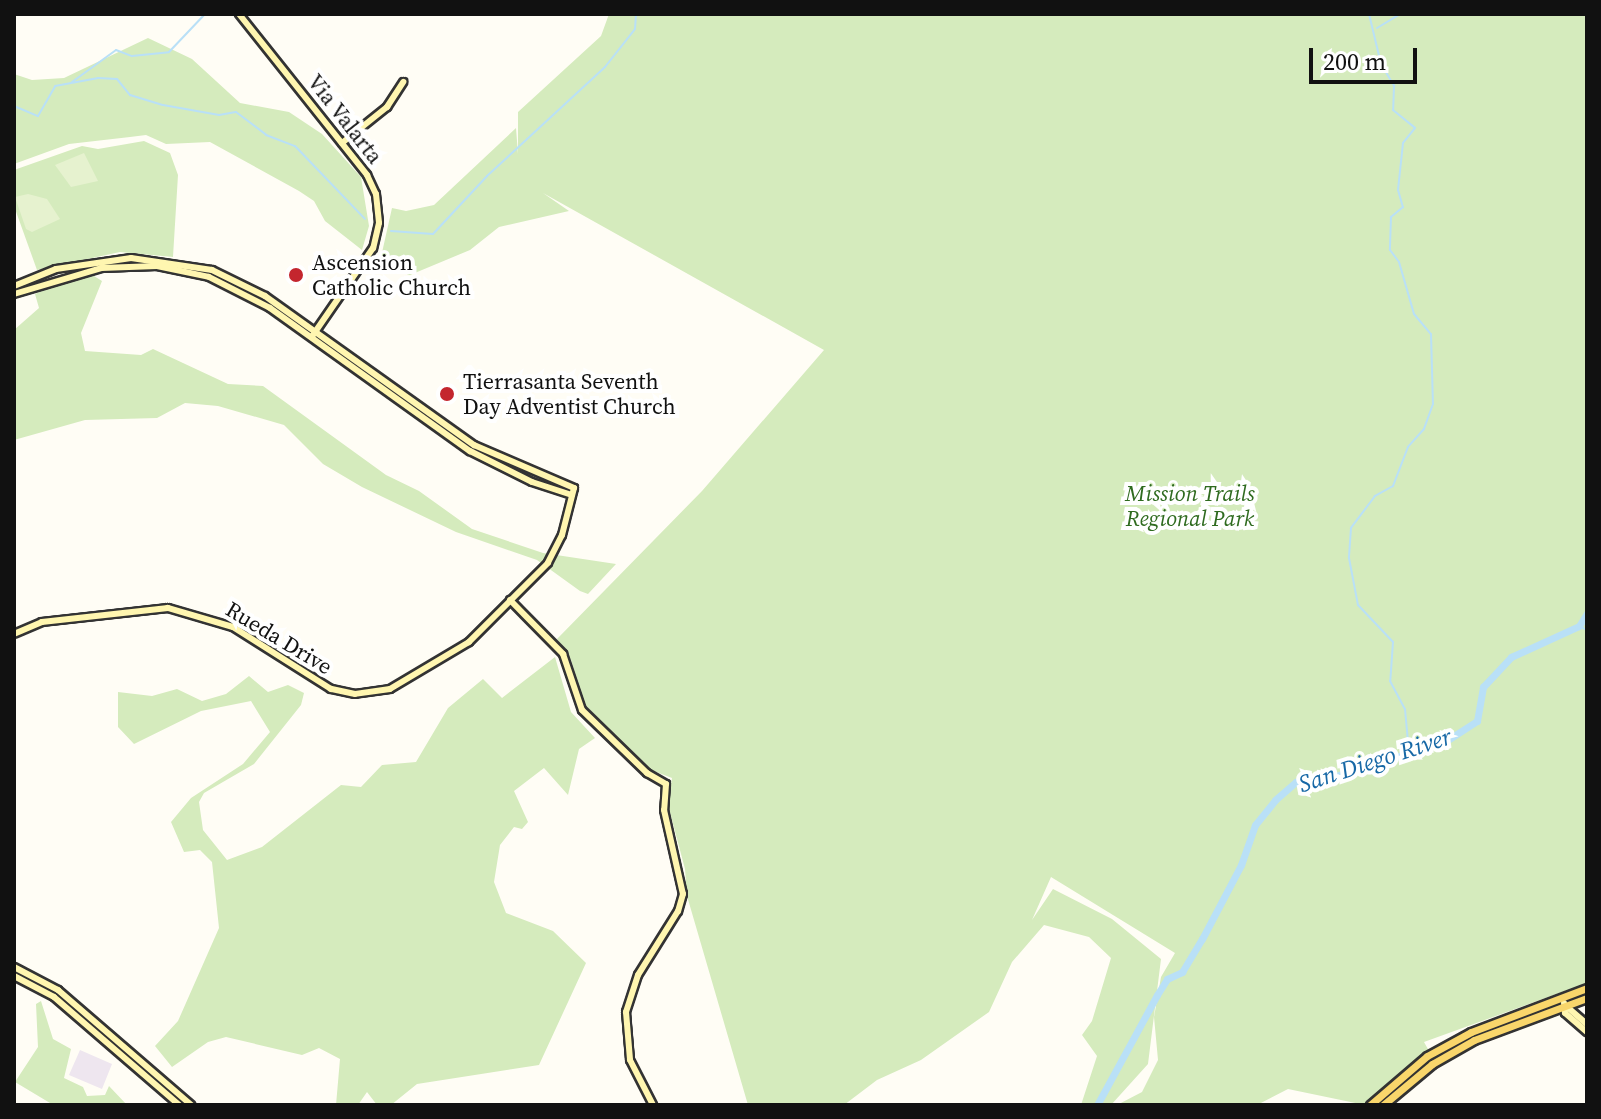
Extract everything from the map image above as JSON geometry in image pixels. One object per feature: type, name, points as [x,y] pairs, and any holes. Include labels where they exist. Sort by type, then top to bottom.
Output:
[{"type":"main road","points":[[1383,1105],[1432,1064],[1474,1040],[1587,988]]},
{"type":"main road","points":[[1370,1105],[1427,1056],[1505,1015],[1587,998]]},
{"type":"street","name":"Via Valarta","points":[[239,14],[373,186],[378,231],[369,256],[313,334]]},
{"type":"street","points":[[342,143],[387,107],[403,82]]},
{"type":"street","points":[[14,286],[67,267],[142,258],[212,270],[258,292],[313,334]]},
{"type":"street","points":[[131,265],[142,258]]},
{"type":"street","points":[[14,294],[55,278],[131,265],[194,272],[233,286],[313,334]]},
{"type":"street","name":"Rueda Drive","points":[[14,634],[42,622],[133,609],[191,612],[233,627],[321,685],[368,693],[412,679],[469,642],[548,563],[562,535],[573,492],[532,482],[470,451],[313,334]]},
{"type":"street","points":[[510,600],[563,654],[582,710],[647,773],[666,784],[664,810],[683,894],[678,911],[638,975],[626,1012],[630,1060],[653,1105]]},
{"type":"street","points":[[14,967],[58,990],[191,1105]]},
{"type":"street","points":[[14,976],[54,997],[179,1105]]},
{"type":"street","points":[[1562,1001],[1587,1024]]},
{"type":"street","points":[[1562,1001],[1565,1013],[1587,1032]]},
{"type":"street","points":[[147,1075],[173,1088]]},
{"type":"shaded area","points":[[80,1050],[112,1064],[102,1089],[69,1075]]},
{"type":"green space","name":"Mission Trails Regional Park","points":[[609,14],[1587,14],[1587,983],[1424,1042],[1429,1051],[1365,1105],[1288,1089],[1257,1105],[1117,1105],[1142,1092],[1158,1060],[1154,1017],[1161,977],[1175,953],[1051,877],[1032,920],[1053,889],[1112,919],[1161,959],[1148,1064],[1111,1105],[1081,1105],[1097,1056],[1082,1035],[1092,1021],[1111,958],[1089,937],[1044,925],[1012,962],[989,1012],[921,1060],[877,1080],[844,1105],[748,1105],[687,896],[685,869],[668,805],[672,778],[651,770],[585,705],[571,660],[557,639],[702,491],[824,350],[543,193],[569,211],[499,227],[470,250],[410,275],[379,266],[392,208],[406,211],[434,205],[516,128],[518,154],[518,112],[601,36]]},
{"type":"green space","points":[[148,38],[192,59],[240,103],[289,112],[322,134],[361,177],[369,226],[362,250],[325,221],[314,201],[210,142],[166,144],[146,135],[69,144],[14,164],[14,74],[32,80],[64,78]]},
{"type":"green space","points":[[144,141],[170,153],[178,175],[173,257],[120,252],[37,270],[14,206],[14,170],[82,146],[98,149]]},
{"type":"green space","points":[[84,153],[98,181],[71,187],[55,165]]},
{"type":"green space","points":[[28,194],[47,199],[60,219],[32,232],[26,229],[15,197]]},
{"type":"green space","points":[[94,276],[102,281],[81,333],[85,351],[141,355],[153,349],[228,384],[263,386],[386,475],[419,491],[472,529],[543,553],[616,564],[588,594],[580,591],[537,560],[456,532],[362,487],[323,464],[284,425],[218,406],[185,403],[157,418],[85,420],[14,440],[14,330],[39,308],[35,294],[69,279]]},
{"type":"green space","points":[[555,657],[571,712],[595,738],[579,749],[568,795],[544,768],[514,791],[528,822],[522,829],[514,827],[500,845],[494,882],[506,913],[553,931],[586,963],[539,1065],[417,1084],[391,1105],[377,1105],[367,1092],[358,1105],[336,1105],[340,1059],[319,1048],[302,1055],[226,1037],[208,1042],[172,1067],[155,1046],[178,1021],[219,928],[212,862],[200,850],[184,852],[171,822],[191,798],[243,764],[270,732],[251,701],[201,711],[134,744],[118,727],[118,692],[152,696],[177,689],[202,701],[226,694],[249,676],[268,692],[288,685],[304,693],[301,705],[254,764],[204,793],[199,802],[203,830],[227,860],[262,847],[341,785],[361,787],[382,765],[416,762],[448,708],[483,679],[502,698]]},
{"type":"green space","points":[[41,1001],[53,1039],[71,1049],[64,1078],[83,1087],[87,1096],[105,1095],[109,1086],[127,1105],[39,1105],[50,1103],[15,1082],[38,1047],[36,1004]]},
{"type":"waterway","points":[[72,82],[116,50],[132,56],[169,52],[205,14]]},
{"type":"waterway","points":[[391,231],[433,234],[487,176],[605,67],[635,29],[636,14]]},
{"type":"waterway","points":[[1369,14],[1381,64],[1394,86],[1393,110],[1415,128],[1403,143],[1398,190],[1403,207],[1391,217],[1390,250],[1399,262],[1414,314],[1431,334],[1433,404],[1424,429],[1408,447],[1393,486],[1375,496],[1351,528],[1349,558],[1358,605],[1393,642],[1390,681],[1405,709],[1409,753]]},
{"type":"waterway","points":[[1377,28],[1400,14]]},
{"type":"waterway","points":[[14,106],[38,116],[55,86],[98,78],[117,79],[130,95],[163,105],[219,115],[236,112],[266,135],[295,146],[365,219]]},
{"type":"waterway","name":"San Diego River","points":[[1097,1105],[1167,979],[1182,972],[1202,939],[1241,865],[1255,825],[1275,800],[1296,782],[1320,781],[1446,741],[1477,721],[1483,687],[1511,657],[1579,626],[1587,613]]},
{"type":"waterway","points":[[1579,626],[1587,630]]},
{"type":"place","name":"Ascension Catholic Church","points":[[296,275]]},
{"type":"place","name":"Tierrasanta Seventh Day Adventist Church","points":[[447,394]]}]
